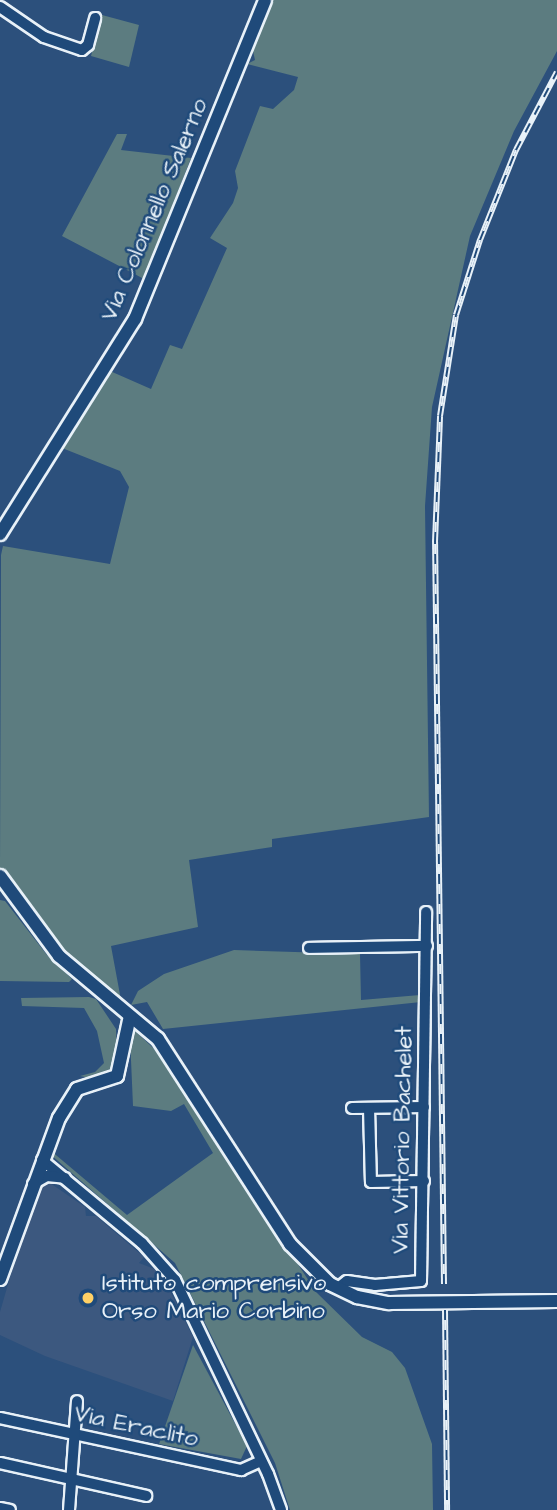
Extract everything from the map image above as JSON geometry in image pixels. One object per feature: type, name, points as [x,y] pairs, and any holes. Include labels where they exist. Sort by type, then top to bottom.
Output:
[{"type":"main road","name":"Via Colonnello Salerno","points":[[0,534],[135,319],[265,0]]},
{"type":"main road","points":[[0,876],[59,956],[158,1039],[290,1244],[308,1266],[338,1288],[357,1297],[389,1303],[557,1301]]},
{"type":"main road","points":[[0,1279],[30,1187],[77,1089],[117,1076],[130,1016]]},
{"type":"street","points":[[0,7],[44,37],[82,50],[88,45],[95,18]]},
{"type":"street","name":"Via Vittorio Bachelet","points":[[338,1288],[347,1280],[374,1285],[421,1281],[426,912]]},
{"type":"street","points":[[309,948],[427,946]]},
{"type":"street","points":[[352,1108],[424,1107]]},
{"type":"street","points":[[369,1108],[371,1182],[424,1181]]},
{"type":"street","points":[[42,1160],[151,1252],[175,1280],[261,1461],[281,1510]]},
{"type":"street","points":[[30,1187],[47,1176],[65,1178]]},
{"type":"street","points":[[69,1510],[77,1401]]},
{"type":"street","name":"Via Eraclito","points":[[0,1418],[241,1470],[261,1461]]},
{"type":"street","points":[[0,1463],[146,1496]]},
{"type":"street","points":[[0,1508],[10,1510]]},
{"type":"shaded area","name":"Istituto comprensivo Orso Mario Corbino","points":[[50,1183],[85,1207],[86,1216],[96,1216],[144,1257],[139,1263],[157,1270],[166,1283],[193,1337],[173,1401],[45,1356],[0,1335],[0,1312],[28,1215],[40,1187]]},
{"type":"green space","points":[[271,0],[557,0],[557,51],[514,131],[470,236],[432,407],[425,506],[429,817],[272,839],[272,847],[189,860],[198,927],[111,946],[121,1000],[63,951],[24,906],[0,868],[1,555],[3,546],[110,564],[129,487],[120,471],[62,448],[110,371],[151,389],[170,345],[182,349],[227,248],[210,238],[233,203],[238,188],[235,171],[260,106],[273,109],[294,90],[298,77],[247,64],[255,60],[253,51]]},
{"type":"green space","points":[[102,15],[139,25],[129,67],[91,56]]},
{"type":"green space","points":[[117,134],[127,134],[121,150],[191,158],[144,279],[62,236]]},
{"type":"green space","points":[[0,900],[5,901],[47,955],[72,979],[69,982],[0,981]]},
{"type":"green space","points":[[234,950],[360,954],[361,1000],[420,995],[421,1002],[163,1029],[147,1002],[131,1005],[138,991],[164,974]]},
{"type":"green space","points":[[21,998],[96,999],[116,1029],[117,1057],[108,1072],[90,1078],[80,1076],[95,1072],[104,1063],[97,1031],[84,1008],[22,1006]]},
{"type":"green space","points":[[134,1030],[164,1058],[316,1292],[362,1337],[392,1352],[405,1368],[432,1444],[433,1510],[290,1510],[275,1463],[175,1263],[50,1154],[50,1150],[127,1215],[213,1153],[184,1104],[171,1111],[133,1106],[130,1037]]},
{"type":"green space","points":[[193,1345],[247,1446],[241,1459],[159,1444]]},
{"type":"railway","points":[[444,1284],[435,542],[440,416],[456,315],[480,240],[516,150],[557,72]]},
{"type":"railway","points":[[445,1310],[447,1510]]},
{"type":"place","name":"Istituto comprensivo Orso Mario Corbino","points":[[88,1298]]}]
